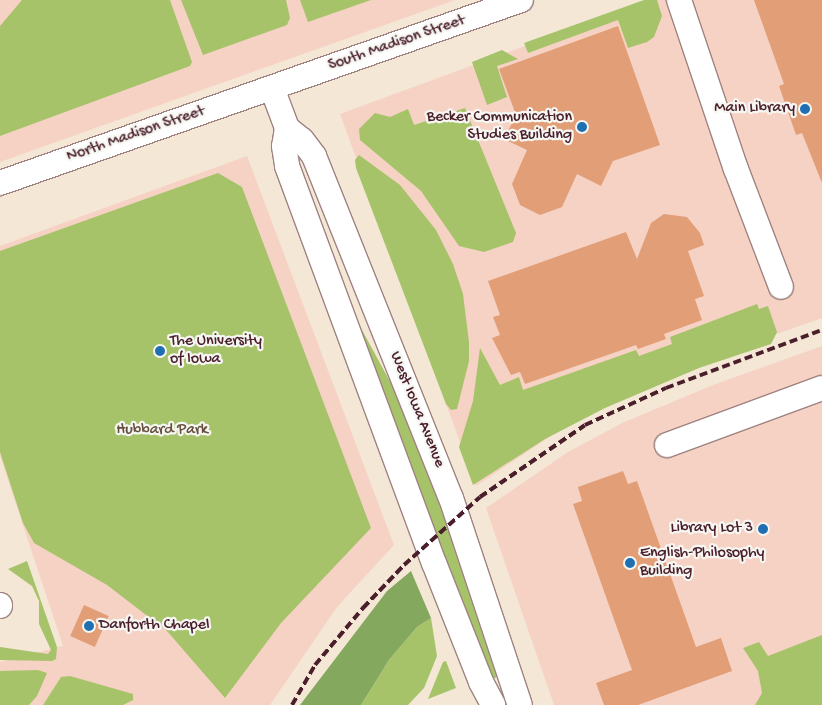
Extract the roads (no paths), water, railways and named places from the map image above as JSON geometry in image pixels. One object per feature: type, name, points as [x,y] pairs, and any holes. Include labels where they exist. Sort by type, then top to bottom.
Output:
[{"type":"street","name":"South Madison Street","points":[[272,88],[521,0]]},
{"type":"street","points":[[679,0],[736,169],[781,287]]},
{"type":"street","name":"West Iowa Avenue","points":[[272,88],[287,128],[284,146],[287,166],[434,563],[481,682],[493,705]]},
{"type":"street","name":"North Madison Street","points":[[0,183],[272,88]]},
{"type":"street","name":"West Iowa Avenue","points":[[287,128],[302,140],[314,156],[451,498],[520,705]]},
{"type":"street","points":[[667,445],[822,388]]},
{"type":"railway","points":[[292,705],[315,665],[363,608],[404,565],[480,497],[585,425],[666,388],[822,330]]},
{"type":"place","name":"Main Library","points":[[805,109]]},
{"type":"place","name":"Becker Communication Studies Building","points":[[582,127]]},
{"type":"place","name":"The University of Iowa","points":[[160,351]]},
{"type":"place","name":"Library Lot 3","points":[[763,529]]},
{"type":"place","name":"English-Philosophy Building","points":[[630,563]]},
{"type":"place","name":"Danforth Chapel","points":[[89,626]]},
{"type":"park label","name":"Hubbard Park","points":[[162,431]]}]
